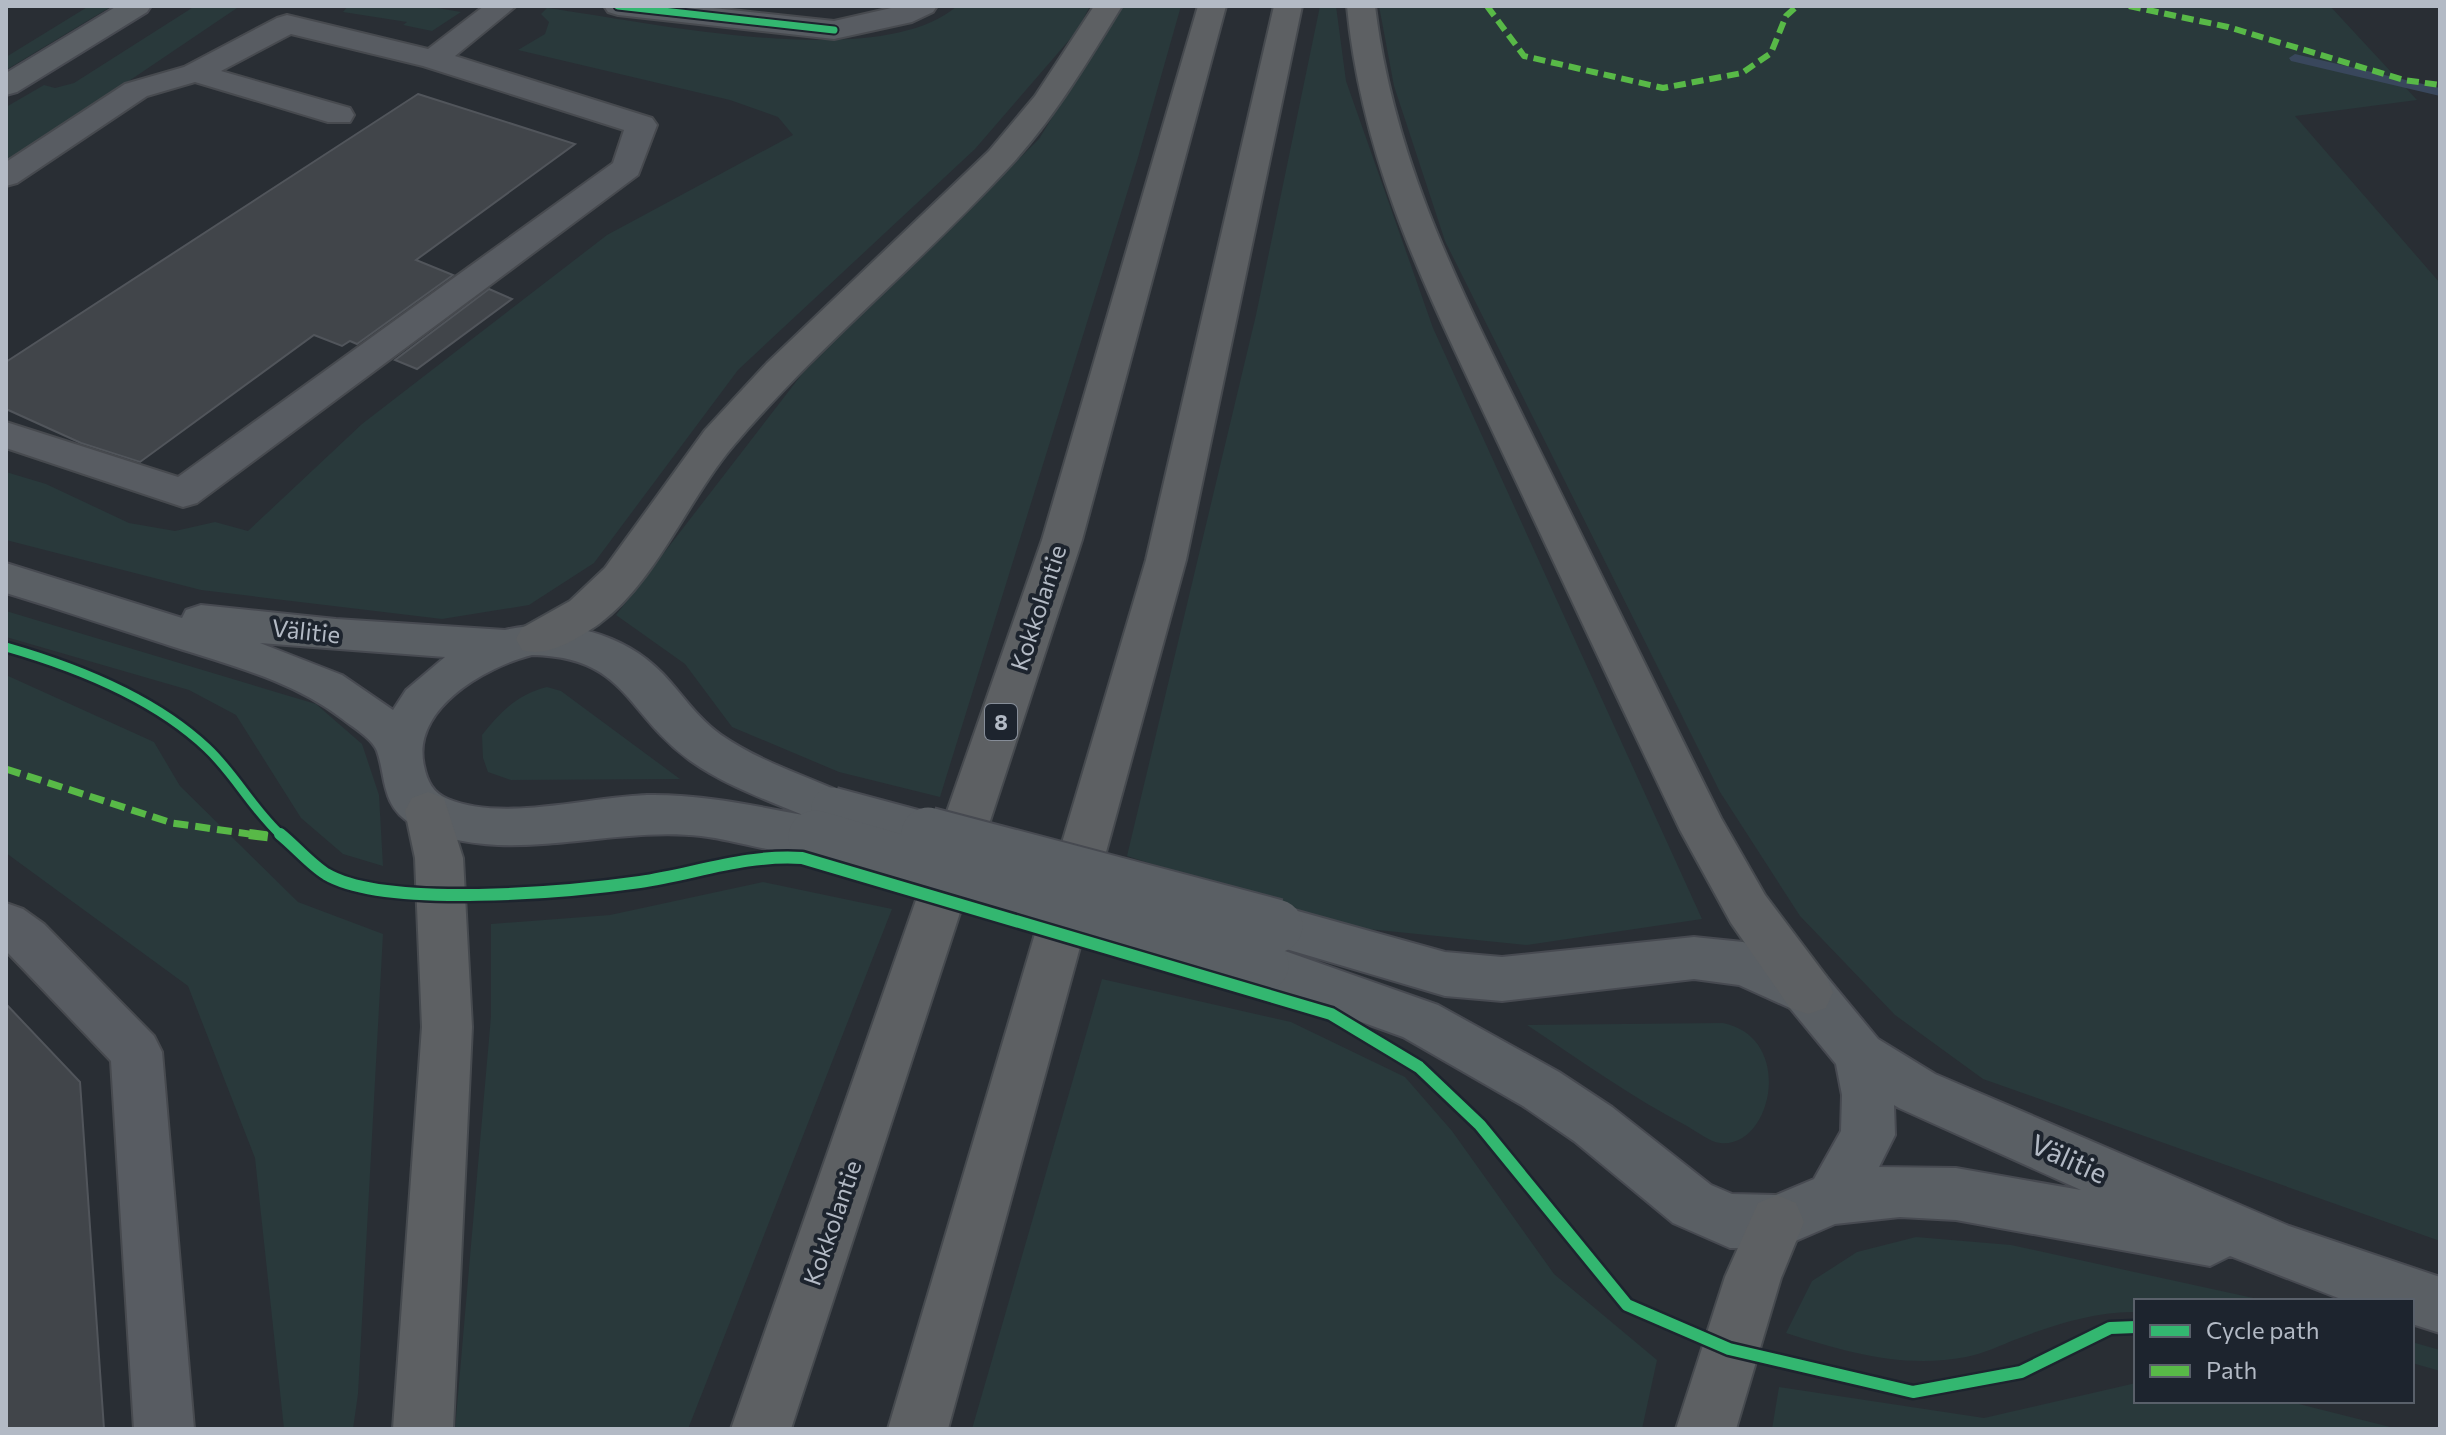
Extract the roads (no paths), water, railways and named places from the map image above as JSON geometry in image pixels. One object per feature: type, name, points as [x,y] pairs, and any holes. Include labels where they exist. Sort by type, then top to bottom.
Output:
[{"type":"highway","points":[[520,642],[585,612],[619,578],[718,439],[780,371],[1000,158],[1047,101],[1108,6]]},
{"type":"highway","name":"Kokkolantie","points":[[761,1429],[1062,540],[1212,6]]},
{"type":"highway","points":[[918,1429],[1166,560],[1288,6]]},
{"type":"highway","points":[[1361,6],[1363,51],[1375,109],[1433,267],[1703,830],[1748,909],[1808,992]]},
{"type":"highway","points":[[423,1429],[447,1027],[440,869],[428,811]]},
{"type":"highway","points":[[1706,1429],[1753,1277],[1777,1222]]},
{"type":"main road","points":[[6,86],[137,6]]},
{"type":"main road","name":"Välitie","points":[[6,578],[297,672],[352,702],[382,725],[398,744]]},
{"type":"main road","name":"Välitie","points":[[112,611],[336,635],[520,642],[556,639],[611,656],[645,684],[675,721],[706,748],[823,822]]},
{"type":"main road","points":[[520,642],[466,663],[442,681],[413,714],[398,744],[399,772],[409,792],[428,811],[474,825],[595,815],[823,822],[1269,945],[1445,974],[1502,979],[1694,958],[1743,964],[1808,992],[1860,1055],[1868,1095],[1868,1135],[1833,1198]]},
{"type":"main road","points":[[1269,945],[1420,1021],[1580,1115],[1692,1204],[1730,1221],[1777,1222]]},
{"type":"main road","name":"Välitie","points":[[1860,1055],[1917,1091],[2284,1252],[2440,1305]]},
{"type":"main road","name":"Välitie","points":[[1777,1222],[1833,1198],[1900,1191],[1956,1194],[2284,1252]]},
{"type":"street","points":[[6,176],[136,90],[195,73],[287,24],[313,6]]},
{"type":"street","points":[[433,59],[502,6]]},
{"type":"street","points":[[618,6],[834,30],[902,16],[923,6]]},
{"type":"street","points":[[6,435],[183,493],[627,168],[641,125],[433,59],[287,24]]},
{"type":"street","points":[[195,73],[339,115]]},
{"type":"street","points":[[6,924],[27,939],[136,1052],[164,1429]]},
{"type":"waterway","points":[[2295,58],[2440,92]]}]
